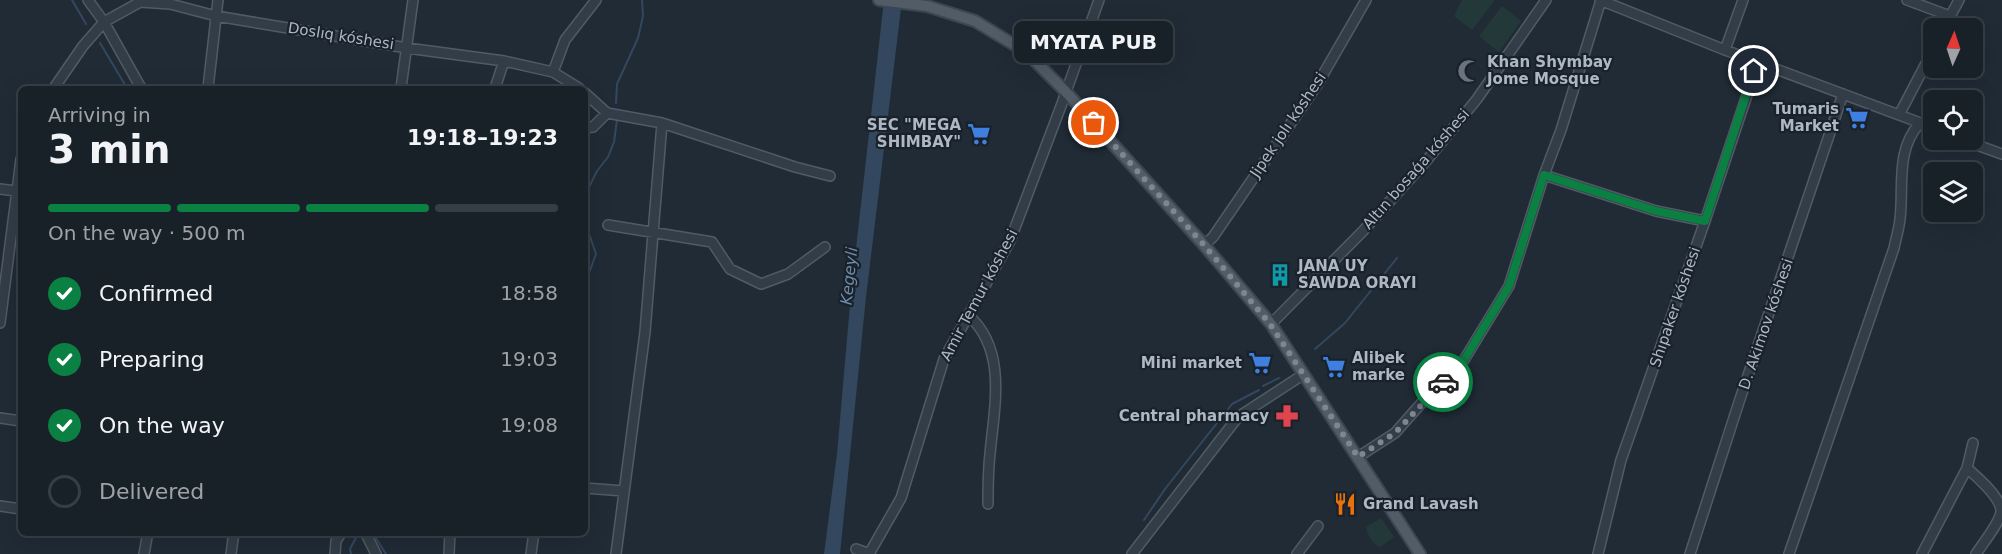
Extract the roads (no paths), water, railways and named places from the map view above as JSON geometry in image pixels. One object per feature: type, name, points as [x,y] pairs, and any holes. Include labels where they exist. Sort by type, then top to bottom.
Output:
[{"type":"main road","points":[[879,0],[912,4],[966,17],[985,26],[1026,52],[1066,92],[1204,245],[1270,324],[1420,554]]},
{"type":"street","points":[[88,0],[104,22],[140,86]]},
{"type":"street","points":[[208,86],[218,0]]},
{"type":"street","points":[[401,86],[413,0]]},
{"type":"street","points":[[553,72],[565,40],[596,0]]},
{"type":"street","name":"Amir Temur kóshesi","points":[[869,554],[901,498],[944,359],[1010,241],[1099,0]]},
{"type":"street","name":"Jipek jolı kóshesi","points":[[1204,245],[1213,237],[1317,85],[1366,0]]},
{"type":"street","name":"Altın bosaǵa kóshesi","points":[[1270,324],[1355,239],[1427,160],[1477,99],[1546,0]]},
{"type":"street","points":[[1358,457],[1395,433],[1433,390],[1464,360],[1509,286],[1544,175],[1561,130],[1600,0],[1725,50],[1923,124]]},
{"type":"street","points":[[1725,50],[1743,0]]},
{"type":"street","points":[[1907,0],[1950,16],[1959,0]]},
{"type":"street","name":"Doslıq kóshesi","points":[[55,86],[83,46],[104,22],[140,2],[170,4],[216,15],[407,48],[504,61],[553,72],[576,86]]},
{"type":"street","points":[[496,86],[504,61]]},
{"type":"street","name":"Shıpaker kóshesi","points":[[1598,554],[1621,460],[1758,62]]},
{"type":"street","points":[[1899,115],[1923,69]]},
{"type":"street","name":"D. Akimov kóshesi","points":[[1690,554],[1842,94]]},
{"type":"street","points":[[588,96],[607,113],[662,123],[795,167],[830,176]]},
{"type":"street","points":[[588,128],[593,127],[607,113]]},
{"type":"street","points":[[616,554],[645,332],[662,123]]},
{"type":"street","points":[[1789,554],[1894,248],[1900,218],[1901,166],[1913,131],[1920,123]]},
{"type":"street","points":[[1983,147],[2002,154]]},
{"type":"street","points":[[1544,175],[1656,211],[1705,221]]},
{"type":"street","points":[[0,323],[18,178]]},
{"type":"street","points":[[0,189],[16,190]]},
{"type":"street","points":[[608,225],[712,242],[730,269],[761,284],[788,274],[825,248]]},
{"type":"street","points":[[968,315],[980,326],[993,355],[997,402],[990,453],[988,504]]},
{"type":"street","points":[[1132,554],[1238,417],[1304,374]]},
{"type":"street","points":[[0,418],[18,421]]},
{"type":"street","points":[[1922,554],[1967,468],[1974,443]]},
{"type":"street","points":[[1967,468],[1989,488],[2002,506],[2001,514],[1976,554]]},
{"type":"street","points":[[588,488],[624,491]]},
{"type":"street","points":[[0,506],[18,509]]},
{"type":"street","points":[[1297,554],[1318,526]]},
{"type":"street","points":[[144,554],[147,536]]},
{"type":"street","points":[[231,554],[233,536]]},
{"type":"street","points":[[335,554],[336,541],[339,536]]},
{"type":"street","points":[[367,536],[376,554]]},
{"type":"street","points":[[448,554],[450,536]]},
{"type":"street","points":[[531,554],[533,536]]},
{"type":"street","points":[[856,549],[869,554]]},
{"type":"water","points":[[884,0],[902,0],[866,297],[840,554],[824,554],[837,454],[851,293]]},
{"type":"waterway","points":[[72,0],[86,24]]},
{"type":"waterway","points":[[616,103],[617,84],[638,38],[643,16],[642,0]]},
{"type":"waterway","points":[[100,43],[126,86]]},
{"type":"waterway","points":[[588,189],[597,171],[608,157],[614,142],[617,120]]},
{"type":"waterway","points":[[588,231],[596,254],[588,276]]},
{"type":"waterway","points":[[1315,349],[1345,323],[1397,258]]},
{"type":"waterway","points":[[1263,386],[1279,378]]},
{"type":"waterway","points":[[1144,520],[1165,489],[1232,404],[1259,390]]},
{"type":"waterway","points":[[351,554],[350,549],[357,536]]},
{"type":"waterway","points":[[375,536],[386,554]]},
{"type":"place","name":"Khan Shymbay Jome Mosque","points":[[1469,71]]},
{"type":"place","name":"Tumaris Market","points":[[1857,118]]},
{"type":"place","name":"MYATA PUB","points":[[1094,123]]},
{"type":"place","name":"SEC \"MEGA SHIMBAY\"","points":[[979,134]]},
{"type":"place","name":"JANA UY SAWDA ORAYI","points":[[1280,275]]},
{"type":"place","name":"Mini market","points":[[1260,363]]},
{"type":"place","name":"Alibek marke","points":[[1334,367]]},
{"type":"place","name":"Central pharmacy","points":[[1287,416]]},
{"type":"place","name":"Grand Lavash","points":[[1345,504]]},
{"type":"water label","name":"Kegeyli","points":[[849,276]]}]
